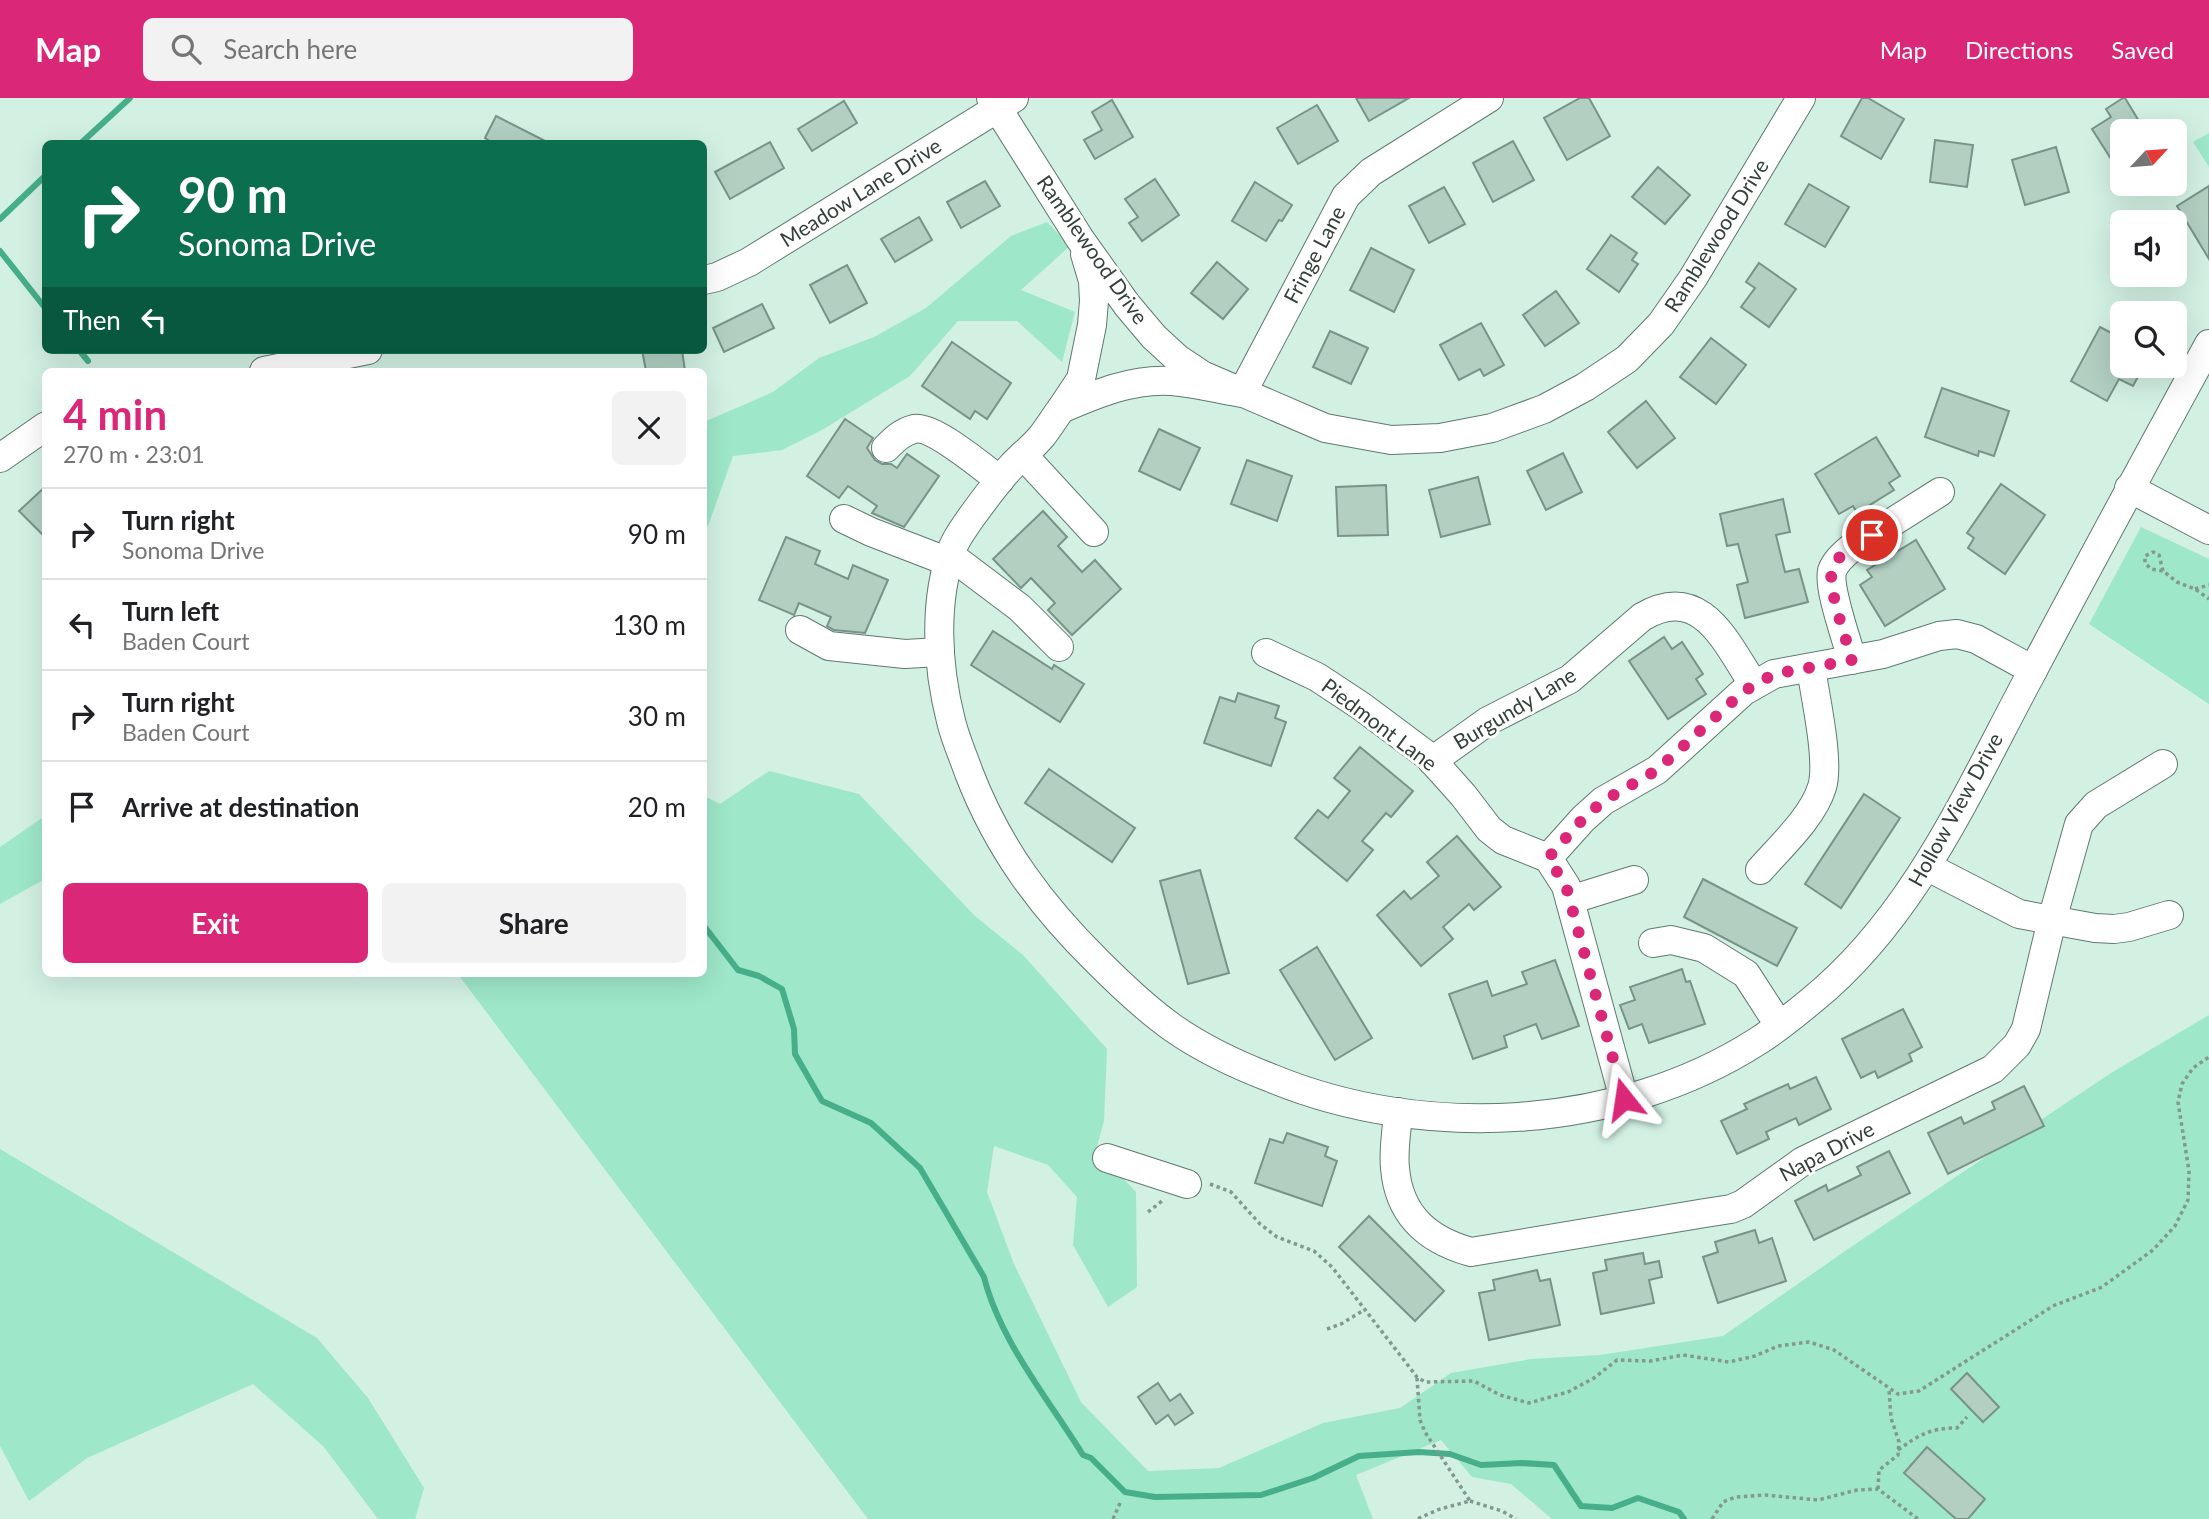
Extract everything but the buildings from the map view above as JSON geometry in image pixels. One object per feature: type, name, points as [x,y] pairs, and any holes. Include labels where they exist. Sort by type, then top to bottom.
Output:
[{"type":"street","name":"Fringe Lane","points":[[1242,393],[1346,196],[1371,172],[1489,98]]},
{"type":"street","name":"Ramblewood Drive","points":[[1001,101],[1080,239],[1127,304],[1162,345],[1178,359],[1202,375],[1325,428],[1391,440],[1440,438],[1492,428],[1544,408],[1585,387],[1627,359],[1661,324],[1693,278],[1801,98]]},
{"type":"street","name":"Meadow Lane Drive","points":[[707,280],[749,262],[1001,101]]},
{"type":"street","name":"Hollow View Drive","points":[[1080,239],[1093,281],[1094,300],[1081,379],[1042,436],[1000,480],[954,542],[941,597],[940,652],[951,724],[979,800],[1012,861],[1061,926],[1116,980],[1174,1029],[1241,1066],[1292,1087],[1349,1105],[1398,1112],[1490,1119],[1566,1112],[1624,1099],[1687,1078],[1748,1047],[1779,1026],[1838,978],[1866,947],[1928,867],[2129,488],[2209,344]]},
{"type":"street","points":[[279,368],[349,354]]},
{"type":"street","points":[[1061,408],[1116,387],[1156,382],[1171,381],[1242,393]]},
{"type":"street","points":[[0,458],[42,428]]},
{"type":"street","points":[[886,447],[901,434],[917,428],[933,431],[1000,480]]},
{"type":"street","points":[[1023,454],[1094,532]]},
{"type":"street","points":[[2129,488],[2209,530]]},
{"type":"street","points":[[1852,660],[1831,585],[1832,569],[1839,558],[1850,549],[1940,492]]},
{"type":"street","points":[[844,519],[871,532],[950,559],[1020,608],[1059,647]]},
{"type":"street","name":"Burgundy Lane","points":[[1432,761],[1488,721],[1570,679],[1651,611],[1682,606],[1695,610],[1720,633],[1754,685]]},
{"type":"street","points":[[800,630],[828,646],[905,654],[940,652]]},
{"type":"street","points":[[1624,1099],[1566,886],[1548,858],[1583,819],[1603,801],[1657,770],[1744,691],[1774,674],[1883,654],[1938,636],[1957,634],[1976,639],[2033,670]]},
{"type":"street","name":"Piedmont Lane","points":[[1266,653],[1317,677],[1356,702],[1432,761],[1463,795],[1489,830],[1503,840],[1548,858]]},
{"type":"street","points":[[1760,870],[1801,824],[1822,787],[1826,768],[1811,667]]},
{"type":"street","name":"Napa Drive","points":[[1398,1112],[1395,1167],[1399,1188],[1410,1214],[1433,1237],[1471,1252],[1731,1209],[1744,1204],[1804,1161],[1993,1069],[2006,1058],[2026,1029],[2078,824],[2096,805],[2163,764]]},
{"type":"street","points":[[1928,867],[2019,914],[2114,929],[2169,915]]},
{"type":"street","points":[[1570,900],[1634,880]]},
{"type":"street","points":[[1653,943],[1671,940],[1704,948],[1746,974],[1779,1026]]},
{"type":"street","points":[[1107,1158],[1188,1184]]},
{"type":"path","points":[[2164,571],[2159,555],[2153,552],[2145,556],[2145,563],[2151,569],[2164,571],[2177,582],[2195,589],[2209,599]]},
{"type":"path","points":[[2195,589],[2209,585]]},
{"type":"path","points":[[1149,1212],[1169,1195],[1188,1184],[1210,1184],[1231,1192],[1260,1224],[1277,1237],[1314,1251],[1332,1267],[1417,1377],[1425,1382],[1474,1381],[1500,1395],[1529,1403],[1568,1392],[1594,1378],[1617,1360],[1651,1362],[1683,1355],[1729,1362],[1755,1356],[1778,1346],[1809,1342],[1834,1350],[1898,1394],[1919,1391],[2053,1306],[2102,1287],[2153,1250],[2175,1226],[2188,1200],[2189,1171],[2178,1102],[2182,1084],[2193,1068],[2209,1057]]},
{"type":"path","points":[[1327,1329],[1364,1310]]},
{"type":"path","points":[[1417,1377],[1420,1420],[1425,1432],[1470,1501]]},
{"type":"path","points":[[1878,1489],[1879,1470],[1898,1455],[1899,1442],[1891,1418],[1889,1389]]},
{"type":"path","points":[[1898,1450],[1919,1434],[1938,1428],[1957,1428],[1968,1418]]},
{"type":"path","points":[[1712,1519],[1723,1502],[1736,1497],[1765,1495],[1818,1500],[1857,1490],[1878,1489],[1918,1519]]},
{"type":"path","points":[[1417,1519],[1470,1501],[1502,1511],[1516,1519]]},
{"type":"path","points":[[1113,1519],[1120,1503]]},
{"type":"green space","points":[[2209,133],[2209,167],[2193,142]]},
{"type":"green space","points":[[1047,222],[1070,246],[1021,290],[1075,312],[1062,362],[1017,321],[958,321],[910,376],[822,430],[782,450],[733,456],[707,526],[707,421],[773,392],[819,358],[874,337],[926,308],[1011,236]]},
{"type":"green space","points":[[2141,527],[2209,559],[2209,704],[2089,624]]},
{"type":"green space","points":[[769,771],[859,794],[975,916],[1023,955],[1107,1049],[1104,1121],[1096,1150],[1136,1192],[1137,1287],[1108,1307],[1073,1245],[1077,1197],[1048,1165],[994,1146],[987,1192],[1014,1264],[1081,1402],[1148,1471],[1219,1468],[1323,1423],[1400,1408],[1451,1373],[1531,1359],[1600,1355],[1723,1336],[2111,1073],[2209,1015],[2209,1519],[1552,1519],[1511,1484],[1472,1477],[1441,1440],[1356,1475],[1373,1519],[868,1519],[460,977],[707,977],[707,798],[720,804]]},
{"type":"green space","points":[[42,818],[42,881],[0,904],[0,847]]},
{"type":"green space","points":[[0,1149],[317,1338],[368,1398],[424,1488],[415,1519],[378,1519],[324,1447],[253,1384],[87,1458],[29,1501],[0,1446]]},
{"type":"waterway","points":[[84,140],[130,98]]},
{"type":"waterway","points":[[0,219],[42,179]]},
{"type":"waterway","points":[[0,251],[42,304]]},
{"type":"waterway","points":[[82,354],[88,361]]},
{"type":"waterway","points":[[707,930],[738,970],[759,976],[782,989],[794,1029],[795,1054],[822,1101],[871,1123],[920,1168],[984,1277],[991,1301],[1013,1347],[1083,1455],[1091,1458],[1125,1492],[1155,1497],[1261,1495],[1313,1478],[1359,1456],[1419,1452],[1450,1454],[1481,1465],[1554,1465],[1581,1506],[1612,1508],[1638,1498],[1679,1512],[1684,1519]]},
{"type":"route","points":[[1624,1099],[1566,886],[1548,858],[1603,801],[1657,770],[1744,691],[1774,674],[1852,660],[1831,585],[1832,569],[1839,558],[1872,535]]}]
